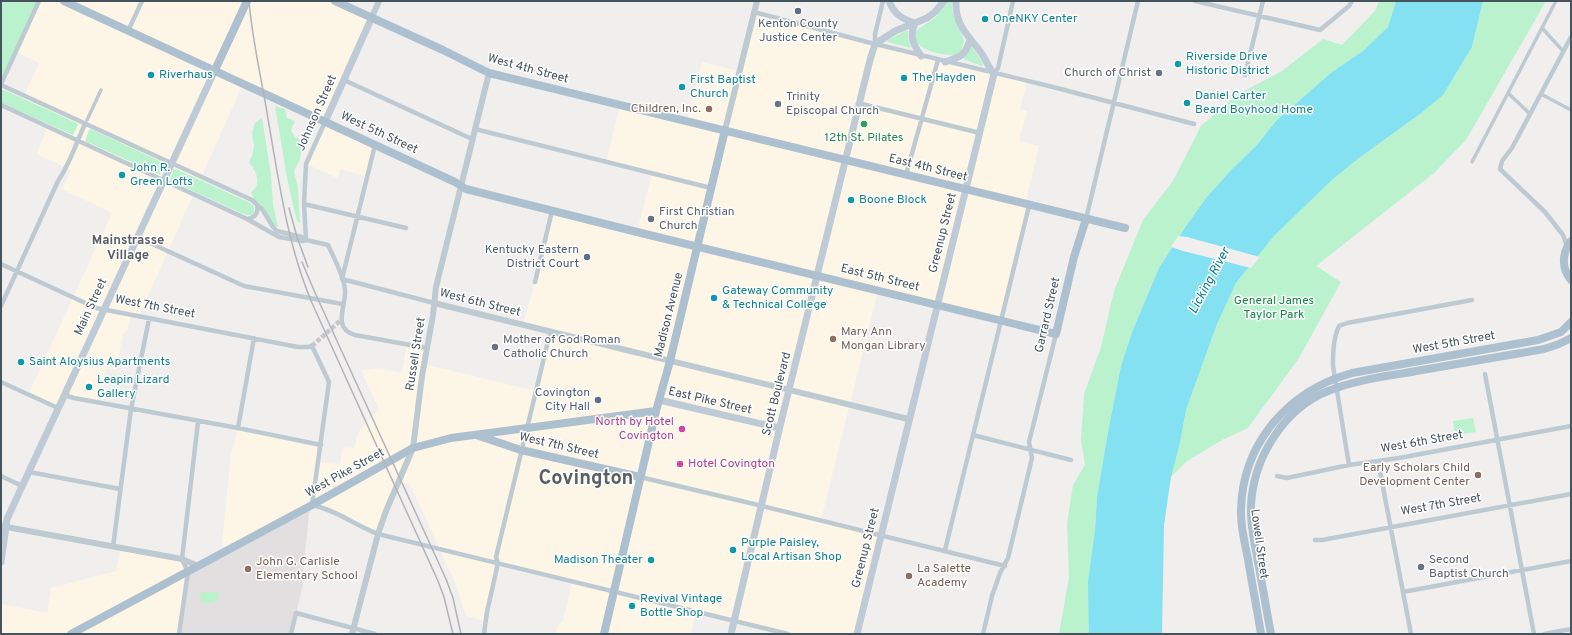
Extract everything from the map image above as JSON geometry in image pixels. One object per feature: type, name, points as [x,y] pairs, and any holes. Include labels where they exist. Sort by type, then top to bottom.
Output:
[{"type":"main road","name":"West 5th Street","points":[[64,1],[455,182],[466,189],[698,246]]},
{"type":"main road","name":"Main Street","points":[[1,562],[3,526],[247,1]]},
{"type":"main road","name":"West 4th Street","points":[[335,1],[489,73],[725,130]]},
{"type":"main road","points":[[889,1],[896,13],[905,20],[915,23]]},
{"type":"main road","points":[[858,103],[875,44],[895,31],[927,18],[935,12],[944,1]]},
{"type":"main road","points":[[956,1],[958,19],[970,40],[980,51],[994,74]]},
{"type":"main road","name":"Johnson Street","points":[[325,122],[372,17]]},
{"type":"main road","points":[[915,23],[911,37],[912,43],[921,56]]},
{"type":"main road","points":[[941,61],[957,58],[963,54],[970,40]]},
{"type":"main road","name":"Greenup Street","points":[[856,634],[994,74]]},
{"type":"main road","name":"Scott Boulevard","points":[[731,634],[779,428],[858,103]]},
{"type":"main road","name":"East 4th Street","points":[[725,130],[1086,220],[1125,228]]},
{"type":"main road","name":"Madison Avenue","points":[[604,634],[640,477],[670,361],[725,130]]},
{"type":"main road","name":"Garrard Street","points":[[1056,334],[1074,257],[1086,220]]},
{"type":"main road","points":[[1569,244],[1563,259],[1566,274],[1571,280]]},
{"type":"main road","name":"East 5th Street","points":[[698,246],[1056,334]]},
{"type":"main road","name":"West 5th Street","points":[[1336,378],[1538,340],[1561,332],[1571,322]]},
{"type":"main road","name":"West 5th Street","points":[[1337,388],[1352,383],[1544,348],[1559,344],[1571,338]]},
{"type":"main road","name":"Lowell Street","points":[[1261,634],[1242,528],[1241,502],[1247,473],[1256,449],[1278,417],[1303,395],[1320,384],[1336,378]]},
{"type":"main road","name":"Lowell Street","points":[[1271,634],[1251,518],[1251,498],[1256,476],[1270,444],[1283,425],[1310,400],[1320,394],[1337,388]]},
{"type":"main road","name":"East Pike Street","points":[[659,400],[779,428]]},
{"type":"main road","name":"West Pike Street","points":[[71,634],[312,505],[413,448],[433,442],[474,434],[656,411]]},
{"type":"main road","name":"West 7th Street","points":[[474,434],[521,450],[640,477]]},
{"type":"street","points":[[39,1],[1,84],[86,122],[171,164],[252,200],[264,212],[277,231],[302,237],[306,240]]},
{"type":"street","points":[[128,30],[142,1]]},
{"type":"street","name":"Johnson Street","points":[[372,17],[379,1]]},
{"type":"street","name":"Madison Avenue","points":[[725,130],[757,1]]},
{"type":"street","points":[[875,44],[875,34],[883,1]]},
{"type":"street","name":"Greenup Street","points":[[994,74],[998,68],[1013,1]]},
{"type":"street","name":"Garrard Street","points":[[1086,220],[1138,1]]},
{"type":"street","points":[[1195,1],[1320,30],[1349,6],[1352,1]]},
{"type":"street","points":[[1245,75],[1263,1]]},
{"type":"street","points":[[1472,162],[1556,1]]},
{"type":"street","points":[[754,12],[921,56],[1194,124]]},
{"type":"street","points":[[1542,28],[1564,51]]},
{"type":"street","points":[[1569,244],[1545,212],[1500,169],[1500,165],[1510,152],[1571,37]]},
{"type":"street","points":[[906,175],[921,118],[941,61]]},
{"type":"street","name":"Russell Street","points":[[353,631],[378,534],[386,511],[413,448],[436,287],[489,73]]},
{"type":"street","points":[[344,80],[472,139]]},
{"type":"street","points":[[1,306],[58,181],[69,164],[69,159],[101,90]]},
{"type":"street","points":[[1508,93],[1530,114]]},
{"type":"street","points":[[1541,94],[1571,110]]},
{"type":"street","points":[[858,103],[980,133]]},
{"type":"street","points":[[1,105],[247,219],[279,237],[303,241],[306,240],[328,245],[345,290],[342,304],[342,319],[346,330],[351,334],[427,348]]},
{"type":"street","name":"Johnson Street","points":[[306,240],[304,204],[306,164],[325,122]]},
{"type":"street","points":[[474,130],[711,188]]},
{"type":"street","points":[[342,279],[375,145]]},
{"type":"street","points":[[304,204],[406,228]]},
{"type":"street","points":[[247,219],[252,218],[256,214],[258,210],[257,205]]},
{"type":"street","points":[[945,550],[1029,206]]},
{"type":"street","points":[[535,282],[552,211]]},
{"type":"street","points":[[137,237],[244,286],[342,304]]},
{"type":"street","name":"West 7th Street","points":[[1,264],[96,308],[298,347],[308,348],[312,346],[328,382],[321,445]]},
{"type":"street","name":"West 6th Street","points":[[342,279],[788,391],[908,419]]},
{"type":"street","points":[[1349,465],[1333,366],[1335,334],[1340,325],[1472,300]]},
{"type":"street","points":[[113,547],[131,409],[149,318]]},
{"type":"street","points":[[484,634],[487,612],[498,563],[496,557],[550,332]]},
{"type":"street","name":"Garrard Street","points":[[983,634],[992,596],[1000,573],[1005,566],[1032,458],[1029,442],[1056,334]]},
{"type":"street","points":[[238,428],[254,338]]},
{"type":"street","points":[[1485,374],[1534,634]]},
{"type":"street","points":[[1,382],[58,408]]},
{"type":"street","points":[[64,395],[321,445],[312,505],[339,513],[362,528],[378,534],[788,634]]},
{"type":"street","points":[[179,634],[188,572],[182,560],[198,422]]},
{"type":"street","name":"West 6th Street","points":[[1277,476],[1287,478],[1349,465],[1571,426]]},
{"type":"street","points":[[973,435],[1071,460]]},
{"type":"street","points":[[1378,461],[1411,634]]},
{"type":"street","points":[[29,472],[120,489]]},
{"type":"street","points":[[1,476],[22,486]]},
{"type":"street","points":[[640,477],[881,534],[1005,566]]},
{"type":"street","name":"West 7th Street","points":[[1315,540],[1322,540],[1571,494]]},
{"type":"street","points":[[3,526],[182,560],[198,566]]},
{"type":"street","points":[[1403,592],[1571,561]]},
{"type":"street","points":[[291,634],[296,613],[353,631],[375,634]]},
{"type":"street","points":[[1544,634],[1571,629]]},
{"type":"shaded area","points":[[39,1],[335,1],[372,17],[325,122],[243,84],[139,316],[131,314],[128,330],[123,334],[116,370],[106,369],[101,398],[97,403],[64,395],[58,408],[28,395],[112,213],[62,189],[71,170],[36,154],[48,127],[22,115],[24,96],[39,63],[16,52]]},
{"type":"shaded area","points":[[754,12],[1027,81],[1020,109],[1027,111],[1019,141],[1039,146],[1026,200],[1029,206],[1001,320],[878,291],[821,520],[881,534],[857,634],[788,634],[696,612],[691,634],[556,634],[558,625],[563,621],[572,582],[498,563],[486,621],[466,616],[456,585],[410,484],[398,483],[378,534],[312,505],[225,552],[222,544],[231,454],[238,428],[321,445],[319,462],[340,464],[343,447],[354,448],[358,433],[379,409],[361,370],[379,368],[402,373],[407,344],[427,348],[424,364],[536,391],[550,333],[523,325],[552,211],[637,232],[652,174],[606,162],[620,105],[687,121],[702,62],[739,71]]},
{"type":"shaded area","points":[[325,122],[375,145],[367,177],[341,169],[337,178],[306,164]]},
{"type":"shaded area","name":"John G. Carlisle Elementary School","points":[[312,505],[309,514],[303,585],[291,634],[179,634],[188,572]]},
{"type":"shaded area","points":[[120,549],[182,559],[198,566],[179,634],[1,634],[1,604],[47,613],[51,588],[116,571]]},
{"type":"green space","points":[[1,1],[39,1],[1,84]]},
{"type":"green space","points":[[948,1],[952,1],[952,12],[964,41],[961,51],[954,55],[931,52],[921,47],[914,39],[917,30],[936,17]]},
{"type":"green space","points":[[1379,1],[1396,1],[1388,27],[1363,51],[1332,72],[1276,121],[1256,146],[1233,168],[1206,198],[1159,268],[1132,332],[1121,366],[1108,432],[1097,497],[1089,634],[1059,634],[1069,577],[1067,524],[1073,485],[1085,465],[1081,440],[1084,394],[1101,347],[1114,291],[1143,220],[1173,181],[1201,126],[1237,95],[1282,71],[1323,39],[1342,45],[1375,11]]},
{"type":"green space","name":"General James Taylor Park","points":[[1483,1],[1546,1],[1466,140],[1434,173],[1316,266],[1341,282],[1299,358],[1248,428],[1222,440],[1187,461],[1171,477],[1180,443],[1186,410],[1217,324],[1236,283],[1275,235],[1333,179],[1443,95],[1472,47]]},
{"type":"green space","points":[[905,31],[908,31],[908,39],[911,48],[887,42],[888,40]]},
{"type":"green space","points":[[971,46],[983,63],[982,66],[963,59]]},
{"type":"green space","points":[[2,90],[77,123],[78,125],[73,135],[1,103]]},
{"type":"green space","points":[[275,106],[285,109],[287,118],[295,121],[291,130],[295,137],[303,141],[300,159],[294,171],[298,188],[300,223],[297,221],[288,183]]},
{"type":"green space","points":[[262,118],[271,175],[273,205],[278,227],[273,225],[261,204],[254,200],[251,192],[257,185],[256,174],[249,162],[254,146],[252,133],[255,123]]},
{"type":"green space","points":[[91,129],[164,163],[160,175],[85,141],[89,130]]},
{"type":"green space","points":[[174,169],[250,203],[254,207],[254,212],[252,215],[246,215],[171,181],[170,179]]},
{"type":"green space","points":[[1473,418],[1476,432],[1455,435],[1453,421]]},
{"type":"green space","points":[[201,592],[217,592],[219,595],[217,601],[210,604],[200,601]]},
{"type":"water","name":"Licking River","points":[[1396,1],[1483,1],[1472,47],[1443,95],[1333,179],[1275,235],[1236,283],[1217,324],[1186,410],[1180,443],[1171,477],[1164,525],[1162,634],[1089,634],[1088,582],[1095,531],[1097,497],[1108,432],[1121,366],[1132,332],[1159,268],[1206,198],[1233,168],[1256,146],[1276,121],[1332,72],[1363,51],[1388,27]]},
{"type":"pier","points":[[1178,236],[1187,237],[1260,257],[1251,268],[1183,251],[1171,247]]},
{"type":"tunnel","points":[[312,346],[342,319]]},
{"type":"railway","points":[[249,1],[250,16],[280,189],[290,235],[303,281],[438,581],[444,597],[453,634]]},
{"type":"railway","points":[[289,208],[297,237],[308,267]]},
{"type":"railway","points":[[302,262],[446,579],[453,598],[461,634]]},
{"type":"place","name":"Kenton County Justice Center","points":[[798,11]]},
{"type":"place","name":"OneNKY Center","points":[[985,19]]},
{"type":"place","name":"Riverside Drive Historic District","points":[[1178,64]]},
{"type":"place","name":"Church of Christ","points":[[1159,73]]},
{"type":"place","name":"Riverhaus","points":[[151,75]]},
{"type":"place","name":"The Hayden","points":[[904,78]]},
{"type":"place","name":"First Baptist Church","points":[[682,87]]},
{"type":"place","name":"Daniel Carter Beard Boyhood Home","points":[[1187,103]]},
{"type":"place","name":"Trinity Episcopal Church","points":[[778,104]]},
{"type":"place","name":"Children, Inc.","points":[[709,109]]},
{"type":"place","name":"12th St. Pilates","points":[[864,124]]},
{"type":"place","name":"John R. Green Lofts","points":[[122,175]]},
{"type":"place","name":"Boone Block","points":[[851,200]]},
{"type":"place","name":"First Christian Church","points":[[651,219]]},
{"type":"place","name":"Kentucky Eastern District Court","points":[[587,257]]},
{"type":"place","name":"Gateway Community & Technical College","points":[[714,298]]},
{"type":"place","name":"Mary Ann Mongan Library","points":[[833,339]]},
{"type":"place","name":"Mother of God Roman Catholic Church","points":[[495,347]]},
{"type":"place","name":"Saint Aloysius Apartments","points":[[21,362]]},
{"type":"place","name":"Leapin Lizard Gallery","points":[[89,387]]},
{"type":"place","name":"Covington City Hall","points":[[598,400]]},
{"type":"place","name":"North by Hotel Covington","points":[[682,429]]},
{"type":"place","name":"Hotel Covington","points":[[680,464]]},
{"type":"place","name":"Early Scholars Child Development Center","points":[[1478,475]]},
{"type":"place","name":"Purple Paisley, Local Artisan Shop","points":[[733,550]]},
{"type":"place","name":"Madison Theater","points":[[651,560]]},
{"type":"place","name":"Second Baptist Church","points":[[1421,567]]},
{"type":"place","name":"John G. Carlisle Elementary School","points":[[248,569]]},
{"type":"place","name":"La Salette Academy","points":[[909,576]]},
{"type":"place","name":"Revival Vintage Bottle Shop","points":[[632,606]]},
{"type":"district","name":"Mainstrasse Village","points":[[128,248]]},
{"type":"district","name":"Covington","points":[[586,479]]}]
